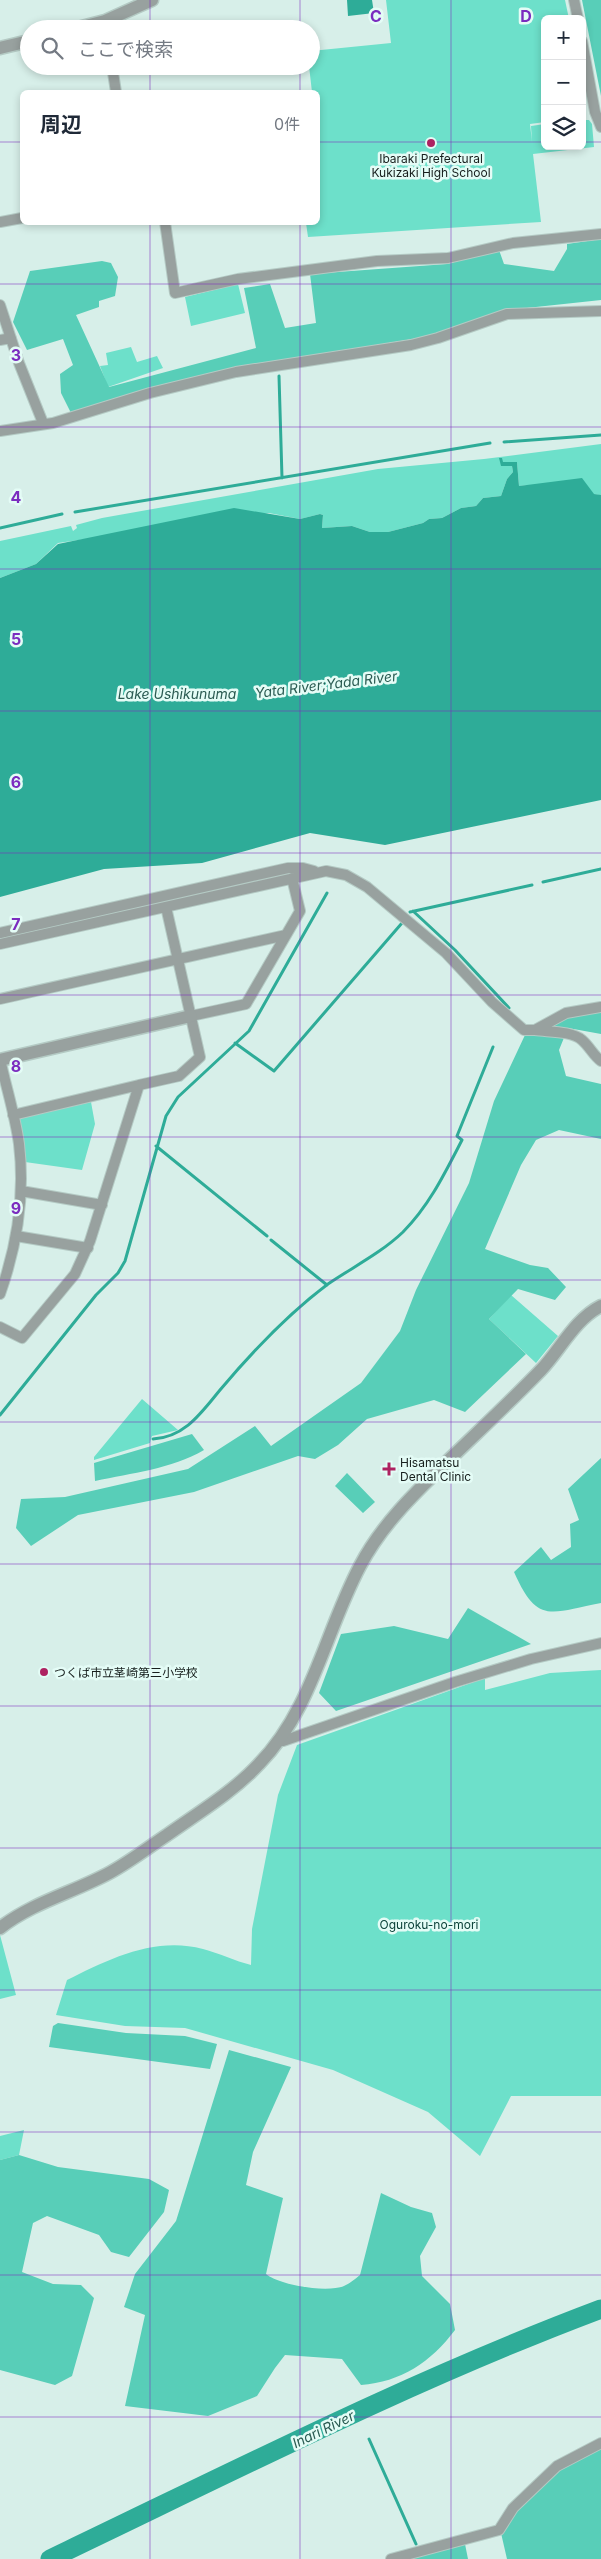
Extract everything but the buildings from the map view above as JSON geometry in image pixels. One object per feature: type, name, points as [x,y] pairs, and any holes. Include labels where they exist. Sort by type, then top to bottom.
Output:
[{"type":"street","points":[[115,20],[152,0]]},
{"type":"street","points":[[574,0],[577,15]]},
{"type":"street","points":[[0,48],[20,43]]},
{"type":"street","points":[[585,60],[595,112],[601,127]]},
{"type":"street","points":[[113,75],[116,90]]},
{"type":"street","points":[[0,222],[20,218]]},
{"type":"street","points":[[165,225],[175,293],[238,279],[377,261],[448,258],[514,244],[601,234]]},
{"type":"street","points":[[0,305],[43,423]]},
{"type":"street","points":[[0,430],[53,423],[150,393],[236,372],[411,345],[438,338],[507,314],[601,311]]},
{"type":"street","points":[[0,340],[11,338]]},
{"type":"street","points":[[0,933],[288,868],[341,873],[362,883],[446,953],[516,1025],[524,1030],[575,1036],[581,1039],[593,1056],[601,1062]]},
{"type":"street","points":[[0,944],[316,872]]},
{"type":"street","points":[[0,1294],[16,1236],[21,1191],[18,1144],[0,1059],[246,1004],[300,911],[292,878]]},
{"type":"street","points":[[13,1115],[180,1076],[200,1056],[166,907]]},
{"type":"street","points":[[0,999],[286,935]]},
{"type":"street","points":[[535,1030],[566,1013],[601,1007]]},
{"type":"street","points":[[0,1327],[22,1338],[75,1274],[88,1248],[139,1085]]},
{"type":"street","points":[[21,1191],[102,1205]]},
{"type":"street","points":[[16,1236],[88,1248]]},
{"type":"street","points":[[0,1928],[32,1907],[112,1871],[193,1817],[243,1780],[259,1764],[280,1739],[301,1704],[348,1590],[381,1531],[415,1494],[543,1368],[588,1314],[601,1306]]},
{"type":"street","points":[[283,1741],[455,1682],[531,1659],[601,1643]]},
{"type":"street","points":[[391,2559],[499,2530],[513,2508],[557,2466],[601,2443]]},
{"type":"green space","points":[[386,0],[565,0],[568,15],[541,15],[541,123],[530,124],[532,142],[531,126],[541,125],[541,150],[568,150],[533,154],[541,222],[308,237],[306,225],[320,225],[320,90],[312,90],[310,75],[320,75],[320,50],[391,43]]},
{"type":"green space","points":[[586,120],[589,120],[592,124],[594,147],[586,148]]},
{"type":"green space","points":[[238,284],[245,313],[191,326],[185,297]]},
{"type":"green space","points":[[131,347],[137,362],[157,356],[163,368],[108,387],[100,366],[108,365],[106,353]]},
{"type":"green space","points":[[601,444],[601,495],[532,485],[519,486],[517,462],[503,462],[501,466],[512,466],[513,472],[507,479],[501,496],[483,498],[476,506],[461,508],[442,518],[429,519],[423,523],[388,532],[370,532],[352,526],[322,528],[323,515],[320,514],[300,519],[269,513],[58,543],[36,564],[0,578],[0,541],[71,526],[73,531],[77,528],[76,525],[102,518],[378,469],[484,459]]},
{"type":"green space","points":[[91,1102],[95,1124],[82,1170],[25,1162],[19,1121],[21,1118]]},
{"type":"green space","points":[[511,1295],[558,1336],[536,1363],[489,1319]]},
{"type":"green space","points":[[142,1399],[178,1430],[152,1436],[150,1443],[94,1460],[94,1457]]},
{"type":"green space","name":"Oguroku-no-mori","points":[[601,1670],[601,2096],[511,2096],[480,2156],[428,2112],[333,2070],[185,2028],[125,2026],[56,2015],[67,1980],[99,1964],[133,1952],[167,1945],[185,1946],[203,1949],[251,1965],[252,1929],[278,1795],[297,1745],[485,1678],[485,1690],[550,1673]]},
{"type":"green space","points":[[0,1935],[16,1995],[0,1999]]},
{"type":"green space","points":[[24,2130],[19,2155],[0,2160],[0,2136]]},
{"type":"shaded area","points":[[582,0],[601,0],[601,96],[586,15]]},
{"type":"shaded area","points":[[601,239],[601,300],[507,310],[437,335],[238,368],[71,413],[61,393],[60,374],[73,365],[63,339],[27,350],[13,322],[30,271],[102,261],[111,263],[118,277],[115,296],[99,301],[99,307],[76,315],[109,387],[256,348],[244,288],[270,284],[285,328],[316,323],[310,274],[447,264],[499,250],[504,264],[554,271],[567,249],[567,244]]},
{"type":"shaded area","points":[[601,1012],[601,1034],[568,1028],[559,1050],[566,1076],[601,1084],[601,1139],[559,1130],[536,1140],[521,1165],[485,1249],[530,1265],[548,1268],[566,1287],[555,1300],[518,1289],[489,1319],[526,1354],[465,1412],[434,1400],[367,1419],[338,1445],[315,1459],[298,1456],[194,1492],[78,1515],[31,1546],[16,1528],[21,1499],[65,1497],[188,1469],[255,1426],[271,1446],[361,1383],[400,1331],[416,1290],[469,1183],[494,1101],[525,1035],[567,1017]]},
{"type":"shaded area","points":[[192,1434],[204,1450],[165,1466],[95,1481],[94,1463]]},
{"type":"shaded area","points":[[601,1458],[601,1603],[558,1611],[548,1611],[539,1608],[531,1601],[514,1572],[541,1547],[551,1560],[571,1547],[570,1524],[579,1520],[568,1489]]},
{"type":"shaded area","points":[[347,1473],[375,1502],[363,1513],[335,1486]]},
{"type":"shaded area","points":[[468,1608],[531,1644],[336,1711],[319,1693],[341,1634],[394,1626],[448,1639]]},
{"type":"shaded area","points":[[58,2023],[126,2033],[185,2036],[217,2044],[210,2069],[49,2047],[53,2026]]},
{"type":"shaded area","points":[[229,2050],[291,2067],[253,2152],[246,2185],[283,2198],[266,2274],[281,2282],[303,2287],[326,2289],[344,2286],[352,2281],[360,2275],[381,2193],[411,2207],[432,2213],[436,2227],[420,2256],[422,2276],[450,2304],[455,2330],[436,2352],[425,2361],[402,2375],[376,2383],[361,2385],[342,2359],[285,2355],[257,2396],[208,2416],[125,2406],[145,2315],[124,2307],[135,2274],[176,2221]]},
{"type":"shaded area","points":[[19,2155],[58,2167],[149,2179],[169,2190],[164,2212],[129,2257],[111,2252],[99,2235],[47,2216],[33,2223],[22,2272],[53,2284],[81,2285],[94,2298],[72,2376],[55,2385],[0,2370],[0,2160]]},
{"type":"shaded area","points":[[601,2446],[601,2559],[507,2559],[501,2533],[515,2513],[562,2468]]},
{"type":"shaded area","points":[[465,2544],[468,2559],[410,2559]]},
{"type":"water","points":[[347,0],[372,0],[374,13],[348,16]]},
{"type":"water","name":"Lake Ushikunuma","points":[[499,458],[502,458],[503,462],[517,462],[519,486],[582,478],[594,494],[601,495],[601,800],[385,845],[310,833],[202,863],[104,869],[0,897],[0,578],[36,564],[58,544],[234,508],[300,519],[320,514],[323,515],[322,528],[352,526],[370,532],[388,532],[423,523],[429,519],[442,518],[461,508],[476,506],[483,498],[501,496],[507,479],[513,472],[512,466],[501,466]]},
{"type":"waterway","points":[[279,376],[282,478]]},
{"type":"waterway","points":[[504,442],[601,435]]},
{"type":"waterway","points":[[75,512],[490,443]]},
{"type":"waterway","points":[[0,528],[62,514]]},
{"type":"waterway","points":[[543,882],[601,869]]},
{"type":"waterway","points":[[410,912],[532,885]]},
{"type":"waterway","points":[[0,1415],[96,1295],[118,1273],[125,1261],[166,1116],[178,1097],[249,1031],[327,893]]},
{"type":"waterway","points":[[413,911],[455,950],[509,1008]]},
{"type":"waterway","points":[[235,1043],[274,1071],[402,923]]},
{"type":"waterway","points":[[153,1439],[174,1434],[183,1429],[199,1415],[258,1348],[299,1308],[328,1284],[386,1247],[412,1222],[436,1189],[462,1140],[457,1136],[493,1047]]},
{"type":"waterway","points":[[156,1146],[267,1236]]},
{"type":"waterway","points":[[271,1240],[327,1285]]},
{"type":"waterway","name":"Inari River","points":[[50,2559],[254,2460],[392,2396],[601,2309]]},
{"type":"waterway","points":[[369,2439],[416,2544]]},
{"type":"place","name":"Ibaraki Prefectural Kukizaki High School","points":[[431,143]]},
{"type":"place","name":"Hisamatsu Dental Clinic","points":[[389,1469]]},
{"type":"place","name":"つくば市立茎崎第三小学校","points":[[44,1672]]},
{"type":"water label","name":"Yata River;Yada River","points":[[326,684]]}]
